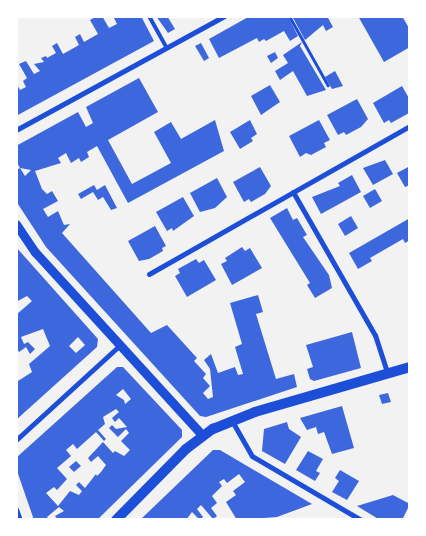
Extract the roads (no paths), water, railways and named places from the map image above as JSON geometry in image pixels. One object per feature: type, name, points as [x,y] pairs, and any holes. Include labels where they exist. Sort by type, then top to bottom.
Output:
[{"type":"main road","points":[[116,520],[202,435],[232,421],[410,367]]},
{"type":"street","points":[[16,130],[224,16]]},
{"type":"street","points":[[149,274],[408,127]]},
{"type":"street","points":[[293,192],[375,335],[387,374]]},
{"type":"street","points":[[16,224],[35,252],[202,435]]},
{"type":"street","points":[[16,440],[119,346]]},
{"type":"street","points":[[232,421],[252,456],[361,520]]},
{"type":"street","points":[[16,509],[20,520]]},
{"type":"lane","points":[[149,16],[167,48]]}]
